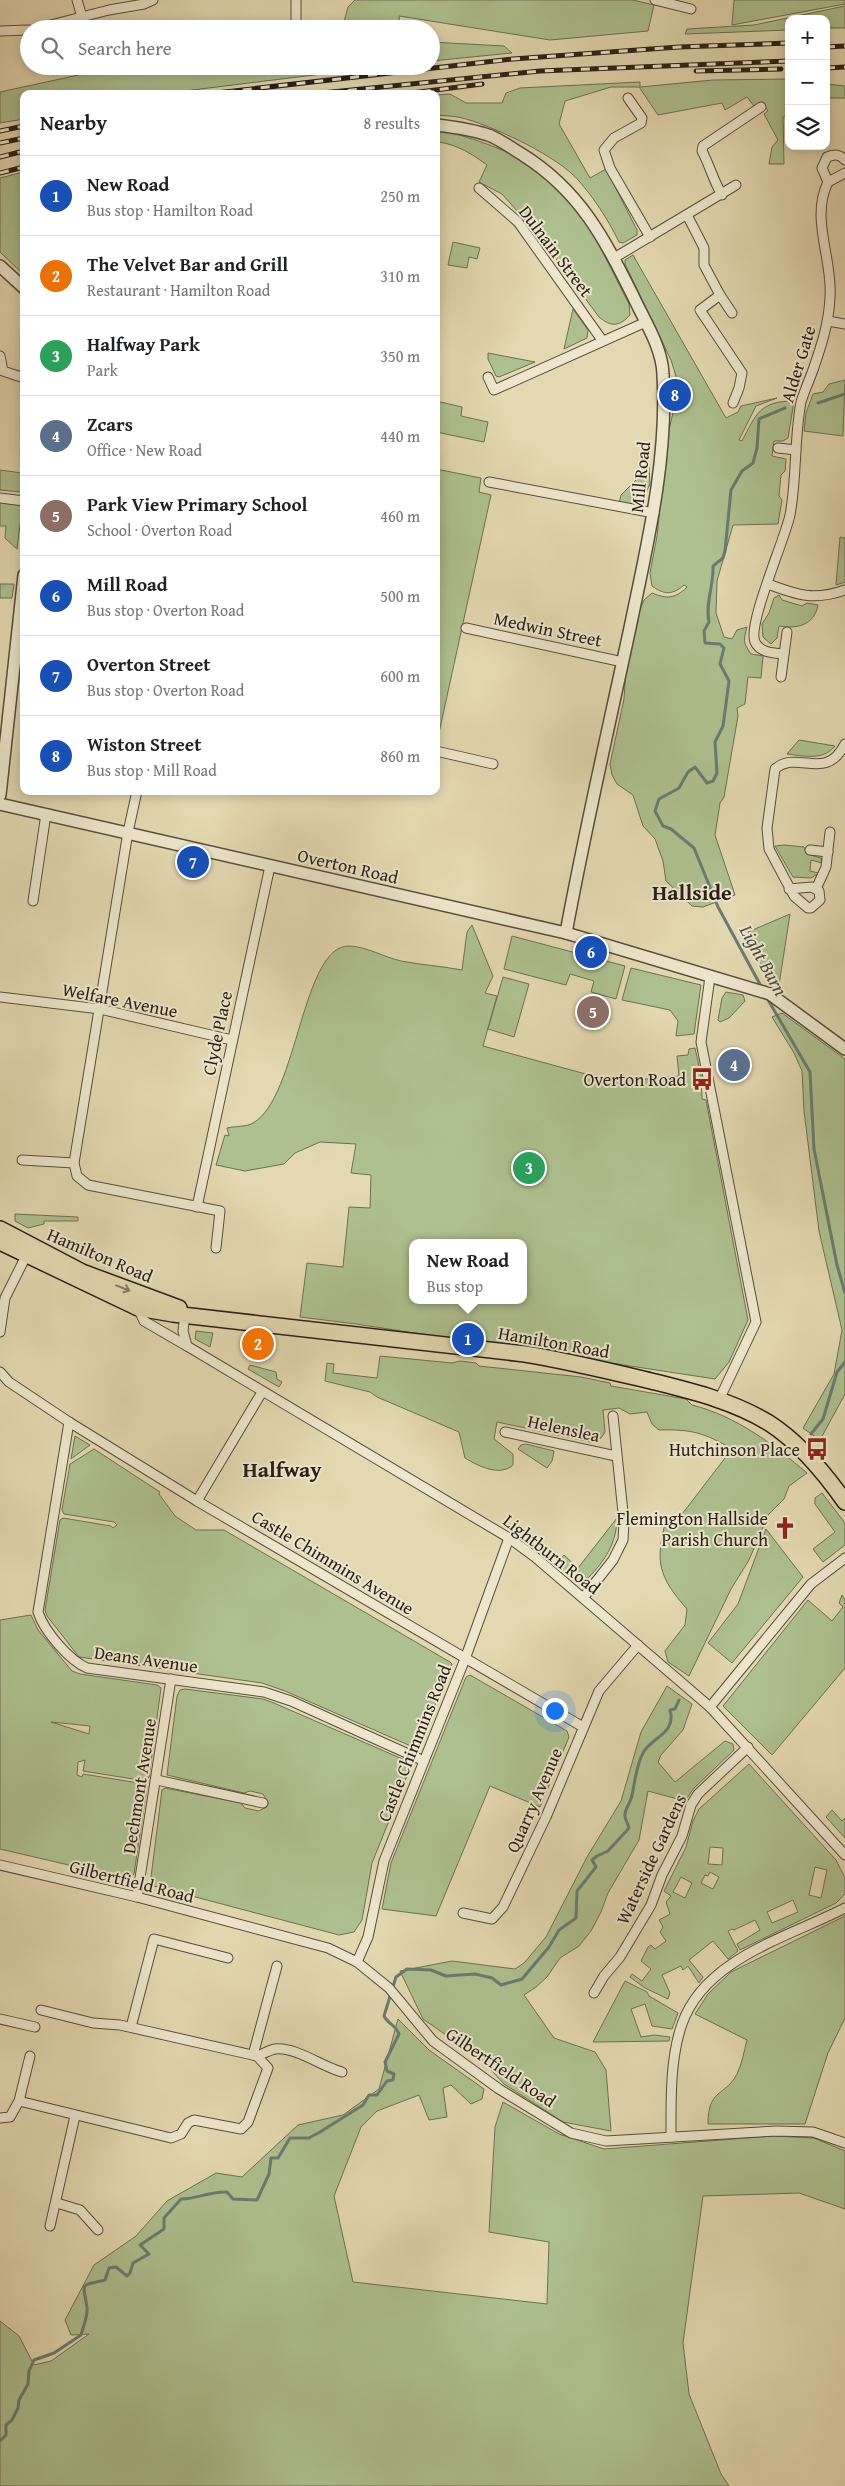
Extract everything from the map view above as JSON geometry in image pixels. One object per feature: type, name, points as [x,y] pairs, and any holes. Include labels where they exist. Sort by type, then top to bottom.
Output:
[{"type":"main road","name":"Hamilton Road","points":[[0,1229],[82,1272],[177,1307],[186,1314]]},
{"type":"main road","name":"Hamilton Road","points":[[0,1242],[138,1308],[525,1354],[581,1364],[719,1400],[768,1423],[798,1446],[816,1463],[845,1502]]},
{"type":"street","points":[[77,0],[82,17]]},
{"type":"street","points":[[70,20],[144,4],[153,0]]},
{"type":"street","points":[[296,0],[296,19]]},
{"type":"street","points":[[655,0],[690,8]]},
{"type":"street","points":[[0,31],[20,30]]},
{"type":"street","points":[[628,98],[642,118],[641,123],[614,138],[604,150],[610,168],[650,238]]},
{"type":"street","points":[[722,195],[713,180],[713,172],[702,151],[704,144],[761,107]]},
{"type":"street","name":"Mill Road","points":[[440,126],[489,135],[546,170],[582,205],[614,258],[646,322],[656,344],[663,371],[662,432],[654,513],[579,860],[566,933]]},
{"type":"street","name":"Alder Gate","points":[[784,654],[767,652],[760,648],[753,634],[758,611],[790,515],[802,401],[828,321],[831,279],[821,225],[820,206],[828,182],[822,168],[823,162],[827,157],[834,154],[845,160]]},
{"type":"street","points":[[828,182],[845,174]]},
{"type":"street","points":[[614,258],[736,185]]},
{"type":"street","name":"Dulnain Street","points":[[479,188],[518,222],[602,340]]},
{"type":"street","points":[[688,215],[700,236],[704,248],[704,265],[720,296],[732,313]]},
{"type":"street","points":[[0,266],[20,284]]},
{"type":"street","points":[[720,296],[700,310],[742,373],[733,403]]},
{"type":"street","points":[[828,321],[845,324]]},
{"type":"street","points":[[488,377],[494,390],[602,340],[646,322]]},
{"type":"street","points":[[0,356],[2,373],[20,377]]},
{"type":"street","points":[[778,448],[796,450]]},
{"type":"street","points":[[489,482],[654,513]]},
{"type":"street","points":[[0,498],[20,500]]},
{"type":"street","points":[[768,584],[793,594],[817,598],[845,590]]},
{"type":"street","name":"Medwin Street","points":[[466,628],[622,662]]},
{"type":"street","points":[[781,677],[787,632]]},
{"type":"street","points":[[0,795],[20,645]]},
{"type":"street","points":[[830,832],[826,867],[816,889],[820,900],[814,907],[808,908],[789,889],[768,849],[767,836],[776,769],[785,763],[827,763],[834,759],[845,744]]},
{"type":"street","points":[[440,753],[493,764]]},
{"type":"street","points":[[137,795],[128,832],[74,1163],[77,1176],[88,1185],[220,1211],[216,1248]]},
{"type":"street","name":"Overton Road","points":[[0,804],[566,933],[770,994],[845,1049]]},
{"type":"street","points":[[32,901],[46,814]]},
{"type":"street","points":[[810,850],[828,852]]},
{"type":"street","name":"Clyde Place","points":[[197,1207],[270,866]]},
{"type":"street","points":[[789,889],[805,886],[816,889]]},
{"type":"street","points":[[710,977],[701,1042],[756,1322],[719,1400]]},
{"type":"street","name":"Welfare Avenue","points":[[0,997],[100,1009],[232,1040]]},
{"type":"street","points":[[22,1160],[74,1163]]},
{"type":"street","points":[[0,1332],[6,1298],[26,1256]]},
{"type":"street","name":"Lightburn Road","points":[[138,1308],[144,1321],[509,1538],[584,1598],[710,1707],[845,1855]]},
{"type":"street","points":[[186,1314],[184,1331],[187,1346]]},
{"type":"street","name":"Castle Chimmins Avenue","points":[[0,1372],[9,1382],[69,1422],[197,1501],[465,1660],[583,1727]]},
{"type":"street","points":[[197,1501],[262,1392]]},
{"type":"street","points":[[584,1598],[613,1560],[623,1540],[624,1522],[613,1416]]},
{"type":"street","name":"Deans Avenue","points":[[69,1422],[39,1603],[41,1621],[74,1662],[87,1668],[264,1692],[291,1701],[424,1761]]},
{"type":"street","name":"Helenslea","points":[[505,1432],[616,1456]]},
{"type":"street","name":"Castle Chimmins Road","points":[[357,1962],[368,1937],[384,1861],[465,1660],[509,1538]]},
{"type":"street","points":[[710,1707],[811,1584],[845,1558]]},
{"type":"street","name":"Quarry Avenue","points":[[463,1913],[492,1920],[503,1907],[546,1817],[599,1691],[638,1645]]},
{"type":"street","name":"Dechmont Avenue","points":[[138,1897],[171,1679]]},
{"type":"street","name":"Waterside Gardens","points":[[594,1993],[604,1976],[620,1957],[651,1906],[662,1875],[682,1836],[691,1805],[698,1794],[748,1747]]},
{"type":"street","points":[[157,1780],[262,1803]]},
{"type":"street","name":"Gilbertfield Road","points":[[0,1865],[138,1897],[328,1948],[357,1962],[389,1988],[433,2041],[499,2089],[571,2133],[606,2141],[776,2131],[813,2132],[845,2143]]},
{"type":"street","points":[[671,2137],[676,2044],[682,2023],[694,1999],[708,1984],[736,1961],[845,1908]]},
{"type":"street","points":[[131,2027],[154,1939],[228,1958]]},
{"type":"street","points":[[255,2055],[277,1966]]},
{"type":"street","points":[[41,2010],[93,2023],[131,2027],[255,2055],[277,2049],[312,2058],[326,2067],[342,2072]]},
{"type":"street","points":[[0,2019],[35,2027]]},
{"type":"street","points":[[19,2101],[171,2138],[181,2134],[188,2123],[194,2120],[241,2129],[248,2122],[268,2068],[255,2055]]},
{"type":"street","points":[[0,2118],[10,2117],[19,2101],[30,2056]]},
{"type":"street","points":[[50,2226],[57,2203],[75,2116]]},
{"type":"street","points":[[57,2203],[80,2210],[98,2230]]},
{"type":"green space","points":[[355,0],[633,0],[654,5],[648,31],[550,40],[440,23],[440,20],[424,20],[399,16],[399,20],[344,20],[348,7]]},
{"type":"green space","points":[[734,0],[845,0],[845,4],[732,25]]},
{"type":"green space","points":[[845,6],[845,28],[830,28],[830,15],[802,15]]},
{"type":"green space","points":[[785,19],[785,30],[685,34],[687,29],[754,25]]},
{"type":"green space","points":[[440,42],[504,46],[512,53],[440,60]]},
{"type":"green space","points":[[78,75],[314,75],[192,90],[20,90],[20,120],[0,123],[0,92]]},
{"type":"green space","points":[[785,79],[785,116],[783,117],[784,164],[769,164],[772,147],[778,140],[764,114],[768,111],[762,102],[754,106],[747,97],[725,110],[722,103],[658,115],[639,87],[611,87],[565,101],[559,124],[590,178],[606,169],[637,230],[637,235],[623,243],[619,242],[601,210],[585,188],[570,172],[557,162],[527,144],[479,123],[463,118],[440,115],[440,95],[450,94],[466,103],[502,103],[506,93],[520,88],[640,82],[640,87],[713,80]]},
{"type":"green space","points":[[830,84],[845,86],[845,98],[830,98]]},
{"type":"green space","points":[[440,130],[480,141],[505,151],[540,171],[555,184],[581,215],[602,250],[629,304],[630,315],[619,324],[607,323],[599,317],[535,231],[502,194],[479,182],[487,165],[464,150],[440,142]]},
{"type":"green space","points":[[20,173],[20,271],[0,252],[0,178]]},
{"type":"green space","points":[[453,242],[480,248],[477,259],[469,257],[467,268],[448,265]]},
{"type":"green space","points":[[633,255],[726,418],[738,412],[741,406],[777,398],[756,406],[739,440],[742,441],[751,423],[760,411],[774,403],[794,401],[788,438],[783,441],[774,441],[772,456],[786,459],[785,471],[781,475],[779,496],[782,500],[778,524],[733,525],[717,581],[716,613],[724,637],[732,639],[737,630],[747,627],[746,646],[751,654],[763,656],[761,678],[748,677],[745,704],[737,708],[738,716],[724,797],[720,803],[715,835],[735,895],[703,907],[692,906],[666,881],[663,861],[655,839],[643,826],[633,795],[617,784],[612,775],[610,764],[624,699],[626,669],[634,622],[644,600],[652,593],[671,597],[679,594],[687,587],[684,585],[676,591],[668,593],[652,586],[650,573],[657,536],[667,439],[679,386],[671,360],[625,264],[625,260]]},
{"type":"green space","points":[[573,309],[588,330],[587,338],[564,349]]},
{"type":"green space","points":[[488,353],[535,362],[499,377],[496,376],[488,359]]},
{"type":"green space","points":[[845,380],[843,436],[804,431],[806,413],[813,394],[823,392],[829,384]]},
{"type":"green space","points":[[440,402],[462,407],[461,416],[488,422],[484,442],[440,433]]},
{"type":"green space","points":[[649,467],[650,484],[640,505],[619,503],[621,495]]},
{"type":"green space","points":[[0,470],[20,473],[20,492],[0,490]]},
{"type":"green space","points":[[440,470],[481,478],[479,492],[491,495],[440,728]]},
{"type":"green space","points":[[0,502],[19,505],[20,525],[17,549],[5,538],[6,526],[0,526]]},
{"type":"green space","points":[[840,537],[845,538],[845,582],[836,585]]},
{"type":"green space","points":[[0,584],[14,584],[12,598],[0,598]]},
{"type":"green space","points":[[779,595],[782,600],[802,606],[807,603],[818,605],[813,618],[808,622],[792,627],[779,626],[777,638],[771,644],[763,637],[762,624],[769,613],[774,598]]},
{"type":"green space","points":[[799,740],[835,746],[830,751],[819,756],[787,754]]},
{"type":"green space","points":[[775,846],[804,847],[807,854],[821,858],[822,863],[811,860],[810,871],[819,873],[811,878],[793,877]]},
{"type":"green space","points":[[790,914],[779,985],[766,978],[748,932]]},
{"type":"green space","points":[[472,925],[493,976],[485,993],[497,996],[483,1046],[615,1082],[679,1076],[677,1056],[688,1055],[689,1049],[695,1048],[701,1075],[702,1099],[706,1100],[748,1320],[729,1362],[715,1379],[300,1317],[307,1263],[343,1267],[349,1207],[370,1208],[371,1175],[351,1173],[356,1144],[320,1142],[295,1153],[284,1164],[245,1171],[216,1165],[225,1135],[229,1136],[227,1128],[253,1123],[268,1108],[291,1055],[310,994],[321,969],[334,952],[350,946],[369,950],[401,961],[462,970],[467,932]]},
{"type":"green space","points":[[512,936],[625,966],[616,999],[591,992],[594,981],[570,974],[566,985],[504,969]]},
{"type":"green space","points":[[631,968],[701,985],[694,1034],[676,1036],[678,1021],[670,1010],[622,1000]]},
{"type":"green space","points":[[503,977],[529,984],[514,1037],[488,1029]]},
{"type":"green space","points":[[726,992],[743,995],[745,1001],[729,1018],[720,1022],[718,1020],[722,998]]},
{"type":"green space","points":[[782,1013],[845,1059],[845,1394],[820,1440],[803,1428],[834,1374],[842,1330],[819,1231],[804,1111],[802,1071],[794,1053],[772,1017]]},
{"type":"green space","points":[[15,1214],[78,1217],[78,1221],[44,1221],[44,1224],[28,1228],[15,1221]]},
{"type":"green space","points":[[196,1331],[213,1333],[210,1347],[195,1339]]},
{"type":"green space","points":[[380,1356],[452,1363],[460,1361],[476,1363],[479,1366],[581,1377],[610,1383],[611,1386],[686,1399],[692,1405],[724,1416],[753,1432],[807,1473],[789,1486],[784,1499],[768,1515],[749,1560],[731,1589],[689,1676],[668,1662],[665,1651],[685,1625],[687,1609],[670,1587],[661,1568],[660,1558],[663,1535],[666,1520],[672,1516],[679,1518],[732,1449],[714,1439],[697,1433],[680,1430],[659,1430],[652,1424],[647,1412],[630,1414],[619,1408],[603,1410],[605,1432],[601,1438],[591,1442],[497,1422],[494,1439],[513,1454],[513,1465],[502,1470],[489,1469],[465,1458],[459,1432],[377,1397],[370,1392],[325,1381],[327,1363],[334,1364],[333,1373],[377,1378]]},
{"type":"green space","points":[[250,1365],[276,1372],[277,1379],[282,1382],[279,1387],[248,1369]]},
{"type":"green space","points":[[75,1436],[90,1445],[71,1459]]},
{"type":"green space","points":[[526,1444],[554,1451],[552,1461],[547,1468],[518,1449],[521,1445]]},
{"type":"green space","points":[[94,1449],[160,1492],[159,1494],[175,1516],[196,1530],[224,1530],[450,1662],[452,1664],[419,1745],[413,1747],[285,1691],[262,1683],[79,1657],[47,1616],[45,1610],[60,1520],[63,1518],[111,1526],[113,1528],[117,1525],[114,1522],[64,1514],[62,1510],[70,1464]]},
{"type":"green space","points":[[822,1493],[845,1523],[845,1545],[823,1562],[813,1549],[835,1532],[815,1504],[815,1498]]},
{"type":"green space","points":[[617,1518],[615,1535],[609,1551],[588,1578],[574,1579],[556,1565],[564,1555],[578,1568]]},
{"type":"green space","points":[[766,1529],[803,1577],[732,1663],[708,1643],[738,1604]]},
{"type":"green space","points":[[842,1595],[845,1600],[845,1668],[772,1755],[723,1706],[808,1600],[832,1621],[843,1607],[839,1603]]},
{"type":"green space","points":[[31,1615],[38,1630],[72,1671],[80,1674],[157,1685],[161,1688],[149,1777],[146,1781],[83,1771],[85,1760],[78,1762],[77,1775],[82,1777],[83,1774],[145,1784],[147,1787],[134,1874],[129,1879],[0,1849],[0,1620]],"holes":[[[51,1722],[90,1726],[89,1734]]]},
{"type":"green space","points":[[470,1675],[567,1731],[569,1737],[540,1807],[490,1786],[436,1916],[382,1909],[391,1863],[466,1677]]},
{"type":"green space","points":[[667,1686],[692,1704],[683,1730],[661,1755],[658,1762],[675,1782],[725,1741],[733,1744],[734,1750],[694,1788],[685,1801],[648,1791],[639,1840],[608,1893],[591,1931],[579,1946],[560,1958],[547,1977],[524,1995],[554,2038],[595,2052],[606,2070],[611,2131],[563,2122],[504,2084],[467,2044],[459,2044],[423,2019],[400,1971],[452,1961],[515,1969],[524,1963],[546,1937],[587,1857],[621,1801],[641,1732]]},
{"type":"green space","points":[[185,1689],[263,1699],[407,1761],[409,1771],[372,1863],[362,1920],[354,1932],[339,1935],[150,1885],[162,1790],[165,1788],[241,1803],[245,1808],[259,1811],[266,1807],[268,1803],[263,1794],[250,1791],[244,1793],[167,1775],[177,1696],[180,1690]]},
{"type":"green space","points":[[749,1764],[836,1860],[845,1878],[845,1894],[836,1903],[740,1950],[737,1944],[760,1930],[755,1920],[728,1931],[738,1951],[728,1959],[713,1941],[689,1960],[703,1977],[699,1983],[688,1966],[683,1970],[681,1966],[662,1975],[670,1993],[668,1999],[645,1988],[630,1977],[632,1974],[642,1981],[651,1969],[641,1961],[648,1947],[651,1945],[655,1949],[666,1941],[660,1932],[663,1927],[659,1920],[670,1914],[666,1902],[671,1896],[664,1891],[686,1847],[693,1821],[699,1809]],"holes":[[[710,1847],[723,1848],[722,1865],[708,1864]],[[815,1867],[827,1870],[821,1898],[809,1895]],[[710,1872],[719,1877],[713,1889],[701,1883],[705,1875],[708,1876]],[[681,1877],[692,1883],[685,1898],[673,1892]],[[793,1900],[798,1912],[772,1923],[767,1912]]]},
{"type":"green space","points":[[832,1810],[842,1821],[845,1818],[845,1838],[826,1817]]},
{"type":"green space","points":[[845,1916],[845,2018],[828,2053],[805,2124],[708,2124],[711,2104],[714,2098],[737,2074],[747,2040],[695,2014],[708,1994],[731,1972]]},
{"type":"green space","points":[[625,1981],[647,1992],[649,1996],[678,2013],[672,2029],[652,2026],[645,2004],[631,2009],[641,2037],[654,2035],[670,2037],[669,2041],[593,2042]]},
{"type":"green space","points":[[398,2019],[429,2050],[484,2089],[482,2099],[471,2104],[451,2085],[443,2088],[447,2117],[429,2120],[419,2095],[377,2111],[361,2127],[334,2196],[353,2282],[547,2304],[549,2242],[489,2232],[495,2127],[503,2102],[559,2134],[604,2149],[773,2136],[814,2138],[845,2151],[845,2209],[799,2193],[703,2196],[683,2343],[689,2394],[721,2474],[729,2486],[0,2486],[0,2321],[19,2336],[34,2365],[51,2361],[89,2334],[71,2335],[65,2320],[94,2265],[136,2236],[167,2201],[216,2173],[242,2177],[298,2125],[343,2115],[379,2089]]},
{"type":"waterway","name":"Light Burn","points":[[818,403],[845,394]]},
{"type":"waterway","name":"Light Burn","points":[[762,988],[718,907],[694,848],[671,829],[663,826],[655,811],[659,799],[679,788],[688,772],[695,767],[707,783],[713,781],[717,773],[715,742],[723,726],[729,681],[720,664],[724,648],[720,644],[705,643],[704,631],[709,622],[708,608],[713,566],[723,558],[725,551],[731,490],[742,471],[753,463],[757,448],[759,419],[785,408]]},
{"type":"waterway","name":"Light Burn","points":[[767,998],[810,1072],[814,1149],[837,1265],[845,1293]]},
{"type":"waterway","name":"Light Burn","points":[[811,1434],[823,1419],[837,1372],[845,1362]]},
{"type":"waterway","name":"Light Burn","points":[[0,2441],[6,2435],[6,2425],[12,2420],[18,2408],[19,2400],[28,2384],[29,2371],[34,2360],[54,2353],[81,2335],[87,2314],[84,2290],[86,2285],[105,2280],[109,2268],[116,2267],[127,2276],[133,2263],[149,2254],[140,2245],[164,2229],[164,2218],[181,2199],[227,2192],[233,2199],[257,2200],[269,2174],[271,2158],[278,2158],[290,2138],[309,2138],[320,2132],[363,2105],[369,2095],[377,2095],[387,2081],[393,2080],[394,2074],[387,2071],[385,2062],[399,2034],[384,2016],[396,1977],[407,1969],[431,1970],[446,1976],[475,1974],[492,1978],[501,1985],[522,1979],[549,1947],[559,1930],[576,1918],[577,1891],[596,1867],[592,1860],[608,1851],[629,1828],[625,1814],[641,1758],[647,1748],[667,1730],[670,1725],[670,1710],[675,1709],[679,1700]]},
{"type":"railway","points":[[440,67],[513,59],[679,47],[785,43]]},
{"type":"railway","points":[[830,47],[845,46]]},
{"type":"railway","points":[[352,90],[540,71],[785,61]]},
{"type":"railway","points":[[830,68],[845,67]]},
{"type":"railway","points":[[696,71],[781,69]]},
{"type":"railway","points":[[242,90],[373,75]]},
{"type":"railway","points":[[435,90],[482,84]]},
{"type":"railway","points":[[0,131],[20,127]]},
{"type":"railway","points":[[0,143],[20,139]]},
{"type":"railway","points":[[0,157],[20,152]]},
{"type":"railway","points":[[0,173],[20,168]]},
{"type":"place","name":"Wiston Street","points":[[675,395]]},
{"type":"place","name":"Overton Street","points":[[193,862]]},
{"type":"place","name":"Mill Road","points":[[591,952]]},
{"type":"place","name":"Park View Primary School","points":[[593,1012]]},
{"type":"place","name":"Zcars","points":[[734,1065]]},
{"type":"place","name":"Overton Road","points":[[702,1079]]},
{"type":"place","name":"Halfway Park","points":[[529,1168]]},
{"type":"place","name":"New Road","points":[[468,1339]]},
{"type":"place","name":"The Velvet Bar and Grill","points":[[258,1344]]},
{"type":"place","name":"Hutchinson Place","points":[[817,1449]]},
{"type":"place","name":"Flemington Hallside Parish Church","points":[[785,1528]]},
{"type":"district","name":"Hallside","points":[[692,892]]},
{"type":"district","name":"Halfway","points":[[282,1469]]}]
